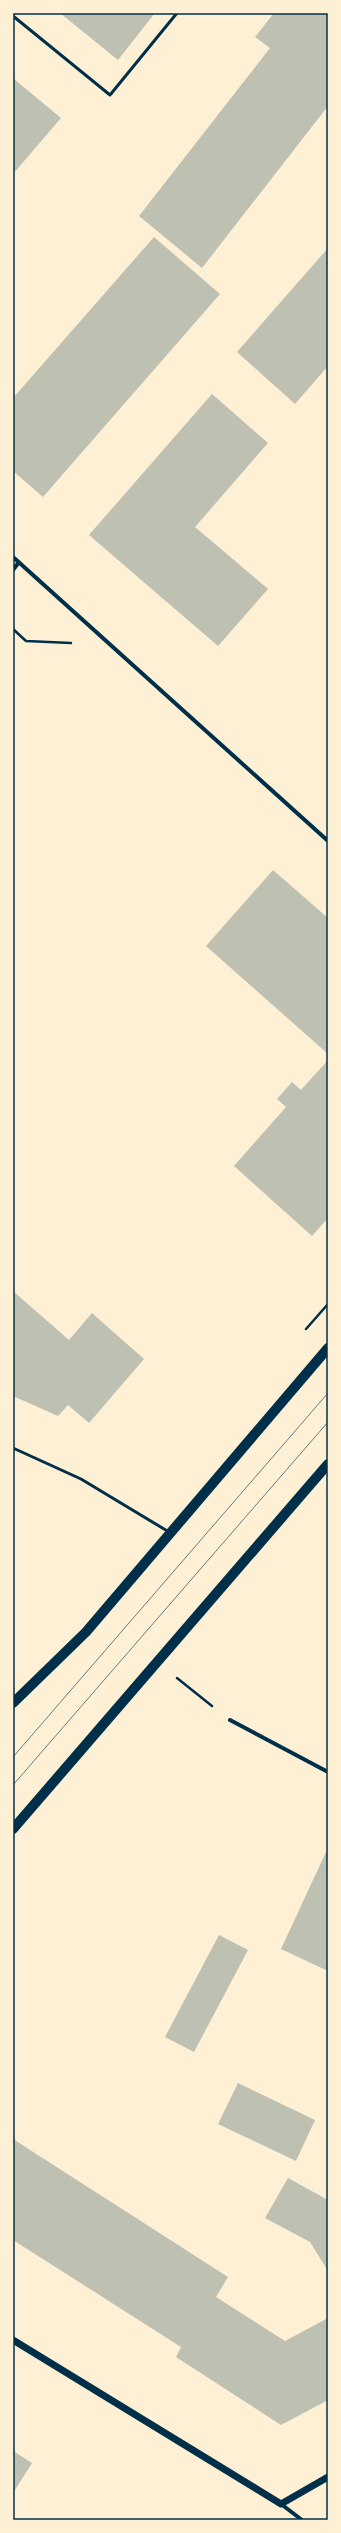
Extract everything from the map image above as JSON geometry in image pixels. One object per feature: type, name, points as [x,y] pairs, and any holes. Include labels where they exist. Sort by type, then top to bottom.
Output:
[{"type":"main road","points":[[13,1704],[86,1632],[328,1348]]},
{"type":"main road","points":[[13,1830],[328,1464]]},
{"type":"street","points":[[13,557],[328,841]]},
{"type":"street","points":[[13,570],[19,562]]},
{"type":"street","points":[[230,1720],[328,1772]]},
{"type":"street","points":[[13,2340],[281,2504],[302,2520]]},
{"type":"street","points":[[281,2504],[328,2477]]},
{"type":"lane","points":[[13,16],[110,95],[177,13]]},
{"type":"lane","points":[[13,1448],[82,1478],[170,1533]]},
{"type":"path","points":[[157,1662],[230,1720]]},
{"type":"building","points":[[60,13],[155,13],[118,60]]},
{"type":"building","points":[[274,13],[328,13],[328,106],[202,268],[139,216],[270,48],[255,37]]},
{"type":"building","points":[[14,79],[61,118],[13,174],[13,80]]},
{"type":"building","points":[[154,237],[220,294],[43,497],[13,471],[13,398]]},
{"type":"building","points":[[328,248],[328,366],[295,404],[237,352]]},
{"type":"building","points":[[212,394],[268,443],[195,527],[268,589],[218,646],[89,535]]},
{"type":"building","points":[[273,870],[328,918],[328,1054],[206,946]]},
{"type":"building","points":[[328,1060],[328,1218],[312,1236],[234,1166],[286,1107],[277,1099],[292,1082],[301,1090]]},
{"type":"building","points":[[13,1291],[69,1340],[92,1313],[144,1359],[89,1423],[68,1405],[58,1416],[13,1396]]},
{"type":"building","points":[[326,1852],[328,1853],[328,1971],[281,1949]]},
{"type":"building","points":[[219,1935],[248,1950],[194,2052],[165,2037]]},
{"type":"building","points":[[238,2083],[315,2120],[296,2161],[218,2124]]},
{"type":"building","points":[[13,2139],[228,2277],[216,2297],[285,2341],[328,2318],[328,2400],[281,2425],[176,2357],[181,2347],[13,2240]]},
{"type":"building","points":[[288,2178],[328,2200],[328,2271],[310,2242],[265,2218]]},
{"type":"building","points":[[13,2451],[32,2463],[13,2493]]},
{"type":"tram line","points":[[13,1757],[328,1393]]},
{"type":"tram line","points":[[13,1785],[328,1422]]}]
